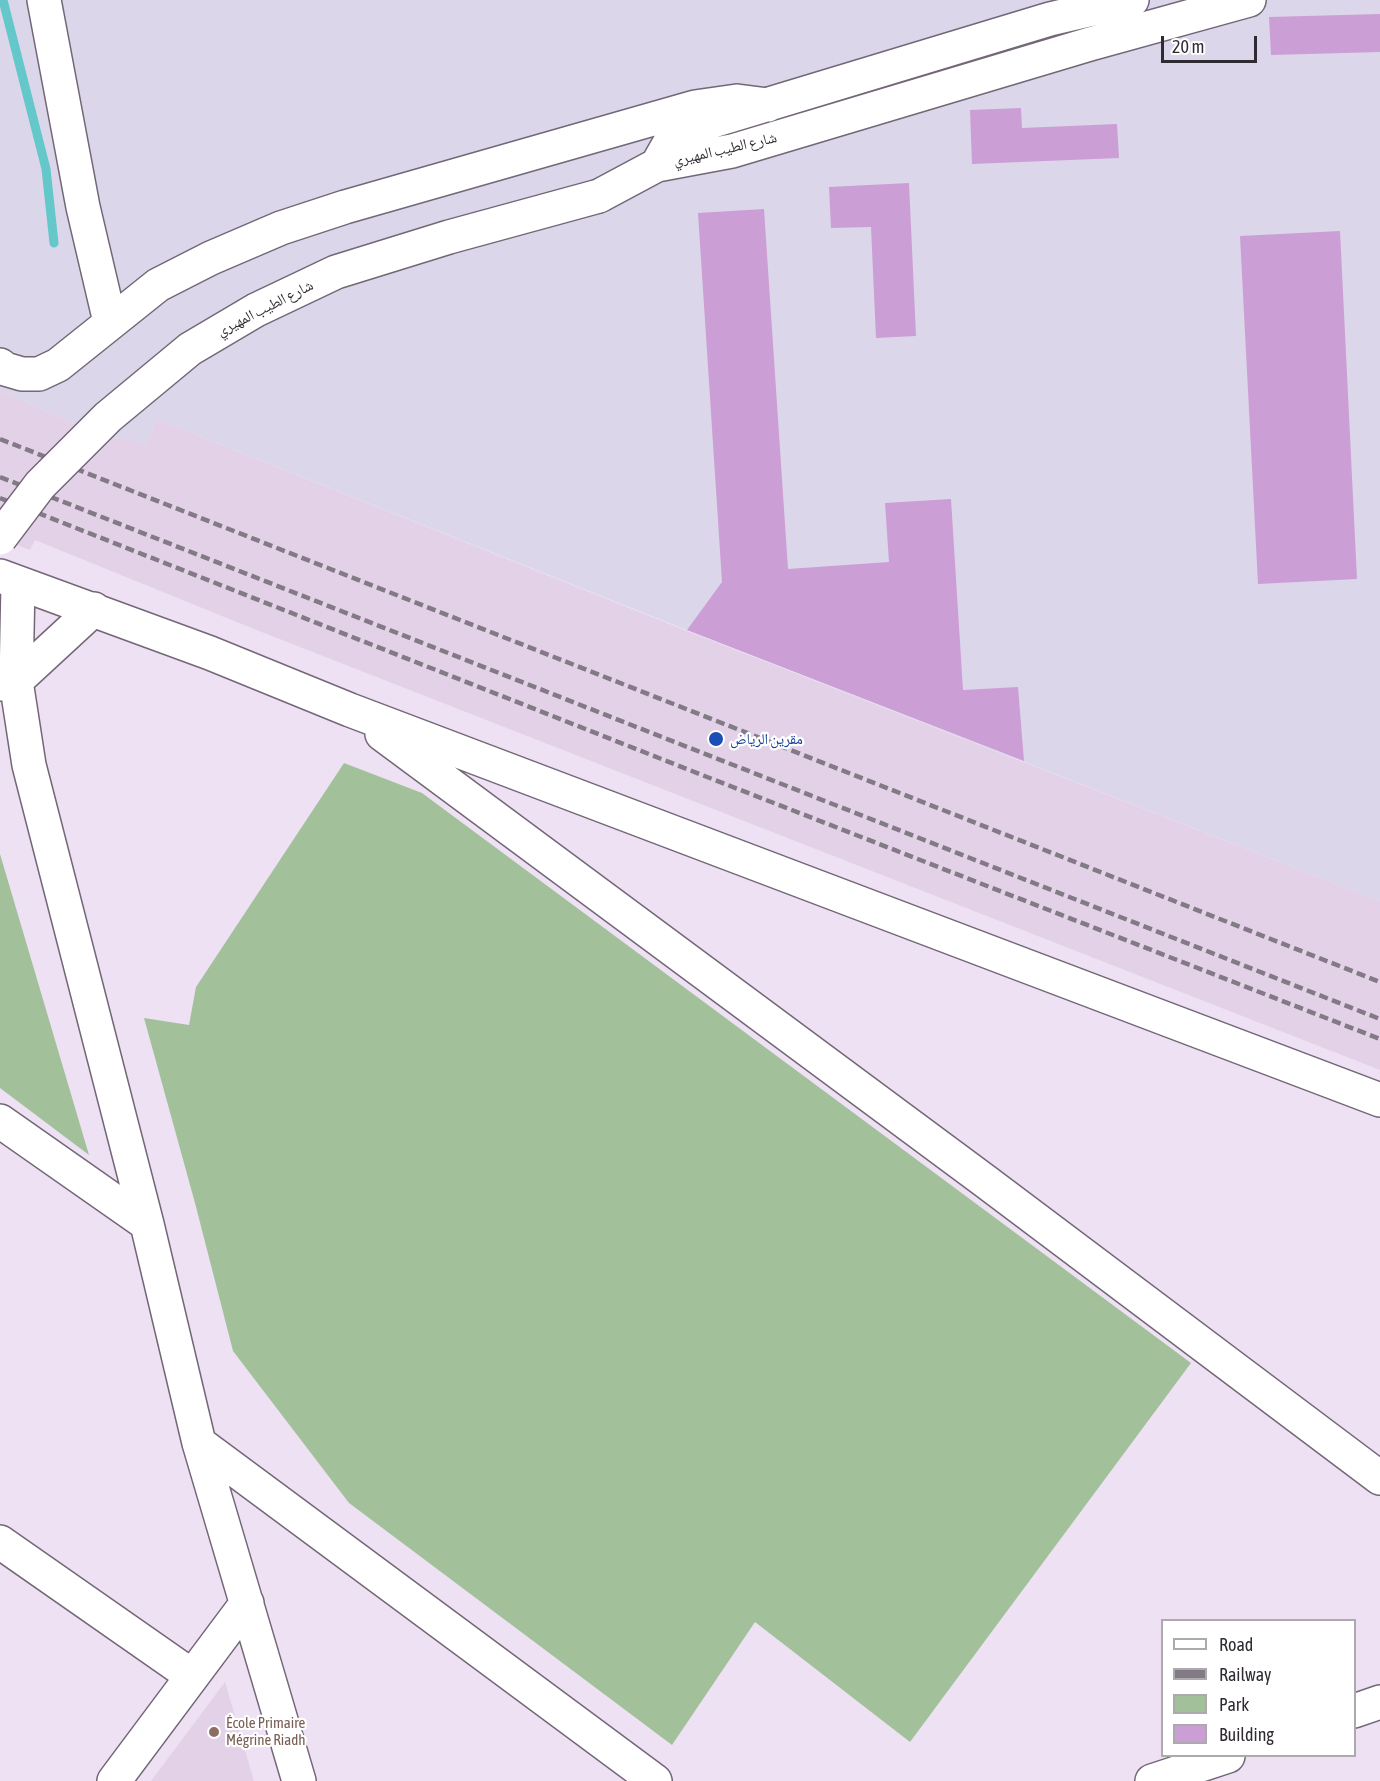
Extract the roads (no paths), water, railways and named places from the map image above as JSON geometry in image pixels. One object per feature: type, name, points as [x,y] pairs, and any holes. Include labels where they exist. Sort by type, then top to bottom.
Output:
[{"type":"street","points":[[44,0],[83,207],[110,322]]},
{"type":"street","name":"شارع الطيب المهيري","points":[[0,538],[40,485],[108,417],[189,349],[256,310],[336,272],[449,237],[599,196],[657,165],[732,151],[1090,44],[1249,0]]},
{"type":"street","name":"شارع الطيب المهيري","points":[[657,165],[673,137],[713,121],[1050,19],[1120,2]]},
{"type":"street","points":[[0,365],[5,369],[22,374],[39,374],[58,364],[158,285],[211,258],[281,228],[345,207],[695,107],[737,101],[768,105]]},
{"type":"street","points":[[299,1781],[199,1443],[147,1224],[8,683],[9,580],[94,609],[350,710],[1380,1100]]},
{"type":"street","points":[[8,683],[94,609]]},
{"type":"street","points":[[350,710],[985,1181],[1380,1478]]},
{"type":"street","points":[[0,1120],[147,1224]]},
{"type":"street","points":[[199,1443],[655,1781]]},
{"type":"street","points":[[0,1542],[192,1676]]},
{"type":"street","points":[[114,1781],[247,1603]]},
{"type":"street","points":[[1356,1710],[1380,1702]]},
{"type":"street","points":[[1152,1781],[1187,1776],[1224,1757]]},
{"type":"waterway","points":[[3,0],[46,169],[54,243]]},
{"type":"railway","points":[[0,439],[1380,982]]},
{"type":"railway","points":[[0,477],[1380,1019]]},
{"type":"railway","points":[[0,498],[1380,1039]]},
{"type":"place","name":"مقرين الرياض","points":[[716,739]]},
{"type":"place","name":"École Primaire Mégrine Riadh","points":[[214,1732]]}]
